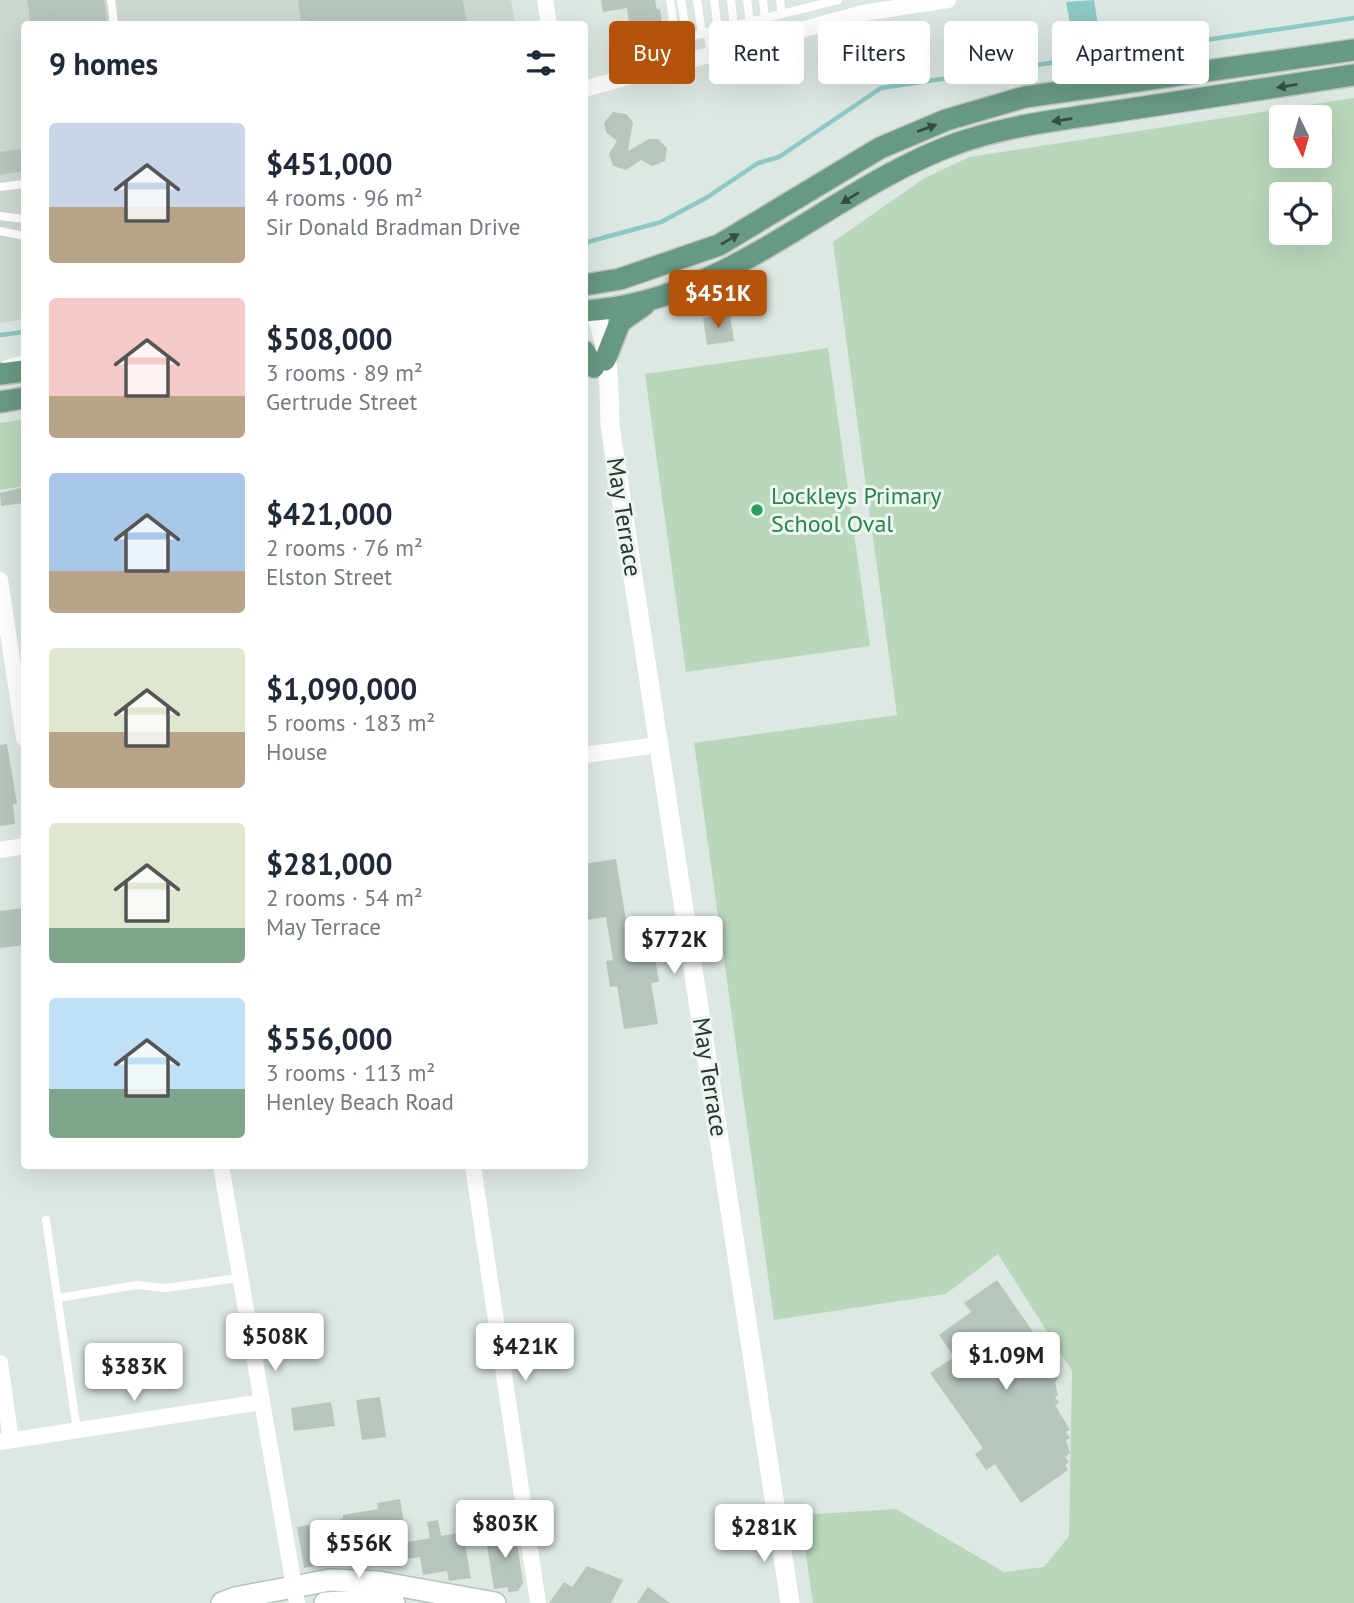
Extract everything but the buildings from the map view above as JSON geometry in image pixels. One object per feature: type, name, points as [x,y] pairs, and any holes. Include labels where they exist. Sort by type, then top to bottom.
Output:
[{"type":"main road","points":[[588,283],[620,279],[719,246],[880,148],[986,107],[1025,97],[1354,50]]},
{"type":"main road","points":[[588,309],[626,306],[660,296],[740,263],[785,240],[891,173],[960,142],[1031,124],[1354,75]]},
{"type":"main road","points":[[588,308],[620,279]]},
{"type":"main road","points":[[595,359],[620,322],[660,296]]},
{"type":"main road","points":[[0,374],[21,370]]},
{"type":"main road","points":[[0,402],[21,398]]},
{"type":"main road","points":[[222,1603],[295,1594],[330,1580],[377,1582],[495,1603]]},
{"type":"main road","points":[[325,1603],[383,1602]]},
{"type":"street","points":[[545,0],[548,21]]},
{"type":"street","points":[[804,26],[862,7],[948,0]]},
{"type":"street","points":[[588,88],[709,57]]},
{"type":"street","name":"May Terrace","points":[[588,323],[610,426],[790,1603]]},
{"type":"street","points":[[0,580],[21,718]]},
{"type":"street","points":[[588,754],[659,745]]},
{"type":"street","points":[[0,850],[21,846]]},
{"type":"street","points":[[221,1169],[295,1594]]},
{"type":"street","points":[[473,1169],[538,1603]]},
{"type":"street","points":[[0,1363],[6,1441],[262,1402]]},
{"type":"lane","points":[[110,0],[114,21]]},
{"type":"lane","points":[[670,0],[673,21]]},
{"type":"lane","points":[[681,0],[684,21]]},
{"type":"lane","points":[[697,0],[709,47]]},
{"type":"lane","points":[[714,0],[717,21]]},
{"type":"lane","points":[[731,0],[733,21]]},
{"type":"lane","points":[[747,0],[750,21]]},
{"type":"lane","points":[[763,0],[765,18]]},
{"type":"lane","points":[[780,0],[782,14]]},
{"type":"lane","points":[[796,0],[798,10]]},
{"type":"lane","points":[[754,21],[798,10],[813,3],[833,1]]},
{"type":"lane","points":[[695,35],[709,32]]},
{"type":"lane","points":[[0,187],[21,184]]},
{"type":"lane","points":[[0,216],[21,219]]},
{"type":"lane","points":[[0,231],[21,235]]},
{"type":"lane","points":[[0,365],[21,360]]},
{"type":"lane","points":[[46,1220],[77,1430]]},
{"type":"lane","points":[[58,1298],[137,1285],[165,1289],[239,1278]]},
{"type":"shaded area","points":[[0,0],[511,0],[514,21],[21,21],[21,320],[0,323]]},
{"type":"green space","points":[[1354,98],[1354,1603],[813,1603],[800,1515],[896,1509],[1004,1572],[1044,1567],[1069,1536],[1072,1371],[998,1254],[946,1294],[774,1320],[694,743],[897,715],[833,242],[923,179],[969,157],[1269,111],[1269,168],[1332,168],[1332,105],[1308,105]]},
{"type":"green space","name":"Lockleys Primary School Oval","points":[[828,348],[870,646],[686,672],[645,374]]},
{"type":"green space","points":[[21,420],[21,486],[0,490],[0,423]]},
{"type":"water","points":[[1094,0],[1097,21],[1070,21],[1066,2]]},
{"type":"waterway","points":[[588,242],[661,222],[706,198],[758,163],[779,157],[881,88],[1354,18]]},
{"type":"waterway","points":[[0,335],[21,332]]},
{"type":"place","name":"Lockleys Primary School Oval","points":[[757,510]]}]
